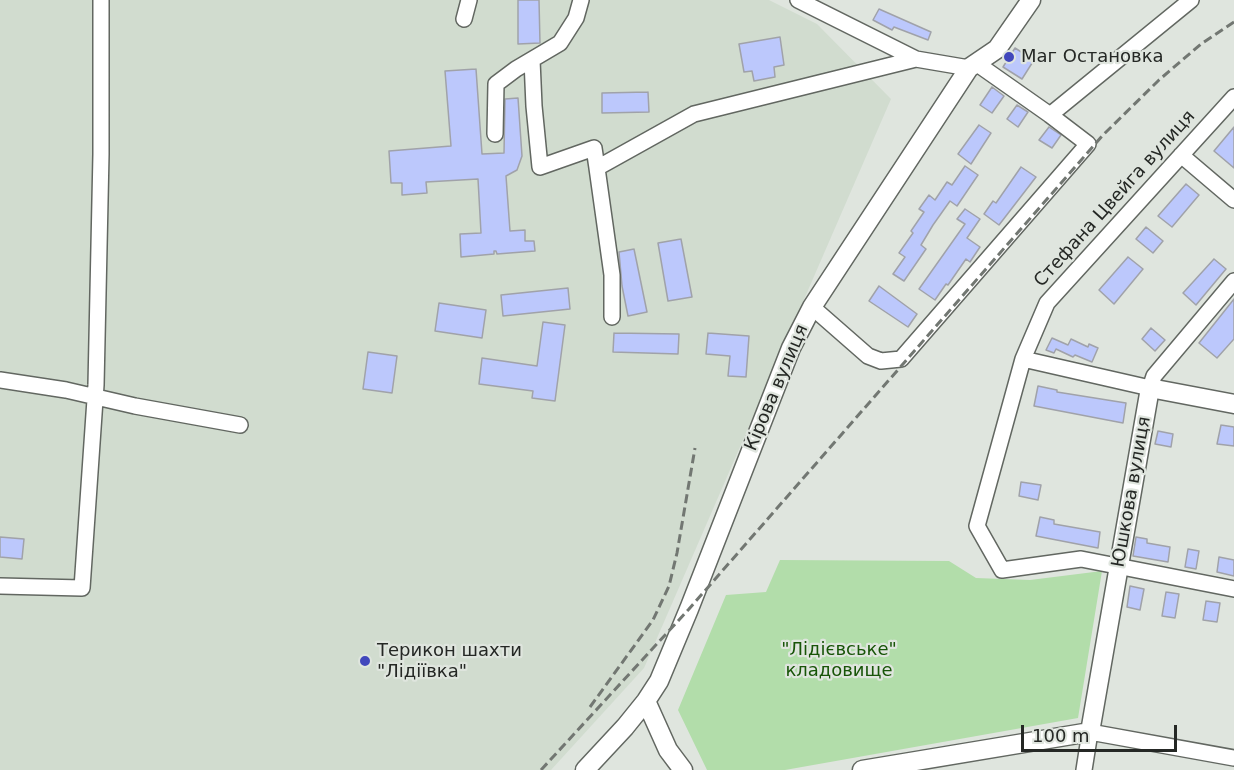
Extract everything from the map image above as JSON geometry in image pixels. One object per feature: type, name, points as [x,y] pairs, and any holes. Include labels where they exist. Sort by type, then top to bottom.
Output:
[{"type":"main road","name":"Кірова вулиця","points":[[585,770],[625,727],[646,701],[658,681],[791,348],[812,307],[972,66],[998,49],[1031,0]]},
{"type":"main road","points":[[1150,388],[1234,404]]},
{"type":"main road","name":"Юшкова вулиця","points":[[1090,732],[1150,388]]},
{"type":"main road","points":[[646,701],[668,750],[683,770]]},
{"type":"main road","points":[[862,770],[898,767],[1090,732]]},
{"type":"street","points":[[0,586],[82,588],[96,385],[101,154],[100,0]]},
{"type":"street","points":[[464,19],[469,0]]},
{"type":"street","points":[[495,134],[496,84],[516,69],[560,43],[576,18],[581,0]]},
{"type":"street","points":[[798,0],[916,59],[972,66],[1050,115],[1088,144],[901,359],[881,362],[868,356],[812,307]]},
{"type":"street","points":[[1050,115],[1191,0]]},
{"type":"street","points":[[597,168],[694,114],[916,59]]},
{"type":"street","points":[[532,60],[535,126],[540,166],[594,148],[612,275],[612,316]]},
{"type":"street","name":"Стефана Цвейга вулиця","points":[[1119,567],[1081,559],[1002,570],[977,526],[1023,359],[1047,303],[1234,97]]},
{"type":"street","points":[[1181,155],[1234,200]]},
{"type":"street","name":"Юшкова вулиця","points":[[1150,388],[1154,376],[1234,280]]},
{"type":"street","points":[[1023,359],[1150,388]]},
{"type":"street","points":[[0,380],[66,390],[135,406],[240,425]]},
{"type":"street","points":[[1119,567],[1234,589]]},
{"type":"street","points":[[1084,770],[1090,732],[1234,758]]},
{"type":"shaded area","points":[[0,0],[769,0],[817,24],[891,99],[644,668],[551,770],[0,770]]},
{"type":"green space","name":"\"Лідієвське\" кладовище","points":[[780,560],[949,561],[976,578],[1030,580],[1102,571],[1078,718],[785,770],[707,770],[678,710],[726,595],[766,592]]},
{"type":"building","points":[[518,0],[539,0],[540,43],[518,44]]},
{"type":"building","points":[[879,9],[931,32],[928,40],[894,27],[892,30],[873,20]]},
{"type":"building","points":[[780,37],[784,65],[774,67],[775,77],[754,81],[752,71],[744,72],[739,44]]},
{"type":"building","points":[[1015,48],[1034,60],[1022,79],[1003,67]]},
{"type":"building","points":[[476,69],[482,154],[504,153],[505,99],[518,98],[522,156],[517,170],[506,176],[510,231],[525,230],[525,241],[534,241],[535,251],[497,254],[494,251],[494,254],[461,257],[460,234],[481,233],[478,179],[426,182],[427,193],[402,195],[402,183],[391,183],[389,151],[451,146],[445,71]]},
{"type":"building","points":[[992,87],[1004,96],[992,113],[980,105]]},
{"type":"building","points":[[648,92],[649,112],[602,113],[602,93]]},
{"type":"building","points":[[1017,105],[1028,112],[1018,127],[1007,119]]},
{"type":"building","points":[[979,125],[991,133],[971,164],[958,154]]},
{"type":"building","points":[[1049,127],[1061,135],[1052,148],[1039,140]]},
{"type":"building","points":[[1234,127],[1234,168],[1214,151]]},
{"type":"building","points":[[965,166],[978,175],[957,206],[950,201],[933,225],[921,245],[926,249],[904,281],[893,274],[905,257],[899,253],[924,212],[919,209],[929,195],[935,200],[947,182],[952,185]]},
{"type":"building","points":[[1021,167],[1036,177],[999,225],[984,214],[993,201],[996,203]]},
{"type":"building","points":[[1186,184],[1199,195],[1172,227],[1158,216]]},
{"type":"building","points":[[965,209],[980,219],[967,238],[980,247],[970,262],[966,259],[935,300],[919,289],[965,224],[957,219]]},
{"type":"building","points":[[1146,227],[1163,241],[1153,253],[1136,239]]},
{"type":"building","points":[[681,239],[692,297],[668,301],[658,243]]},
{"type":"building","points":[[634,249],[647,312],[628,316],[619,252]]},
{"type":"building","points":[[1128,257],[1143,269],[1114,304],[1099,290]]},
{"type":"building","points":[[1214,259],[1226,269],[1196,305],[1183,293]]},
{"type":"building","points":[[879,286],[917,314],[908,327],[869,301]]},
{"type":"building","points":[[568,288],[570,309],[503,316],[501,295]]},
{"type":"building","points":[[1234,299],[1234,339],[1217,358],[1199,343]]},
{"type":"building","points":[[439,303],[486,310],[482,338],[435,331]]},
{"type":"building","points":[[543,322],[565,325],[555,401],[532,398],[533,391],[479,384],[482,358],[537,366]]},
{"type":"building","points":[[1151,328],[1165,340],[1155,351],[1142,339]]},
{"type":"building","points":[[614,333],[679,334],[678,354],[613,352]]},
{"type":"building","points":[[708,333],[749,336],[746,377],[728,376],[730,356],[706,354]]},
{"type":"building","points":[[1052,338],[1068,345],[1071,339],[1088,347],[1089,344],[1098,348],[1092,362],[1056,349],[1054,353],[1046,350]]},
{"type":"building","points":[[368,352],[397,356],[392,393],[363,389]]},
{"type":"building","points":[[1038,386],[1057,390],[1057,392],[1126,403],[1123,423],[1034,406]]},
{"type":"building","points":[[1221,425],[1234,427],[1234,446],[1217,444]]},
{"type":"building","points":[[1158,431],[1173,434],[1171,447],[1155,444]]},
{"type":"building","points":[[1021,482],[1041,485],[1038,500],[1019,496]]},
{"type":"building","points":[[1040,517],[1054,520],[1054,524],[1100,532],[1098,548],[1036,536]]},
{"type":"building","points":[[0,537],[24,539],[22,559],[0,557]]},
{"type":"building","points":[[1136,537],[1147,539],[1147,543],[1170,547],[1168,562],[1133,556]]},
{"type":"building","points":[[1188,549],[1199,551],[1196,569],[1185,567]]},
{"type":"building","points":[[1219,557],[1234,560],[1234,576],[1217,572]]},
{"type":"building","points":[[1130,586],[1144,589],[1140,610],[1127,607]]},
{"type":"building","points":[[1166,592],[1179,594],[1175,618],[1162,616]]},
{"type":"building","points":[[1206,601],[1220,603],[1217,622],[1203,620]]},
{"type":"railway","points":[[541,770],[689,609],[1103,135],[1159,80],[1201,44],[1234,22]]},
{"type":"railway","points":[[590,707],[653,620],[669,586],[695,448]]},
{"type":"place","name":"Маг Остановка","points":[[1009,57]]},
{"type":"place","name":"Терикон шахти \"Лідіївка\"","points":[[365,661]]}]
